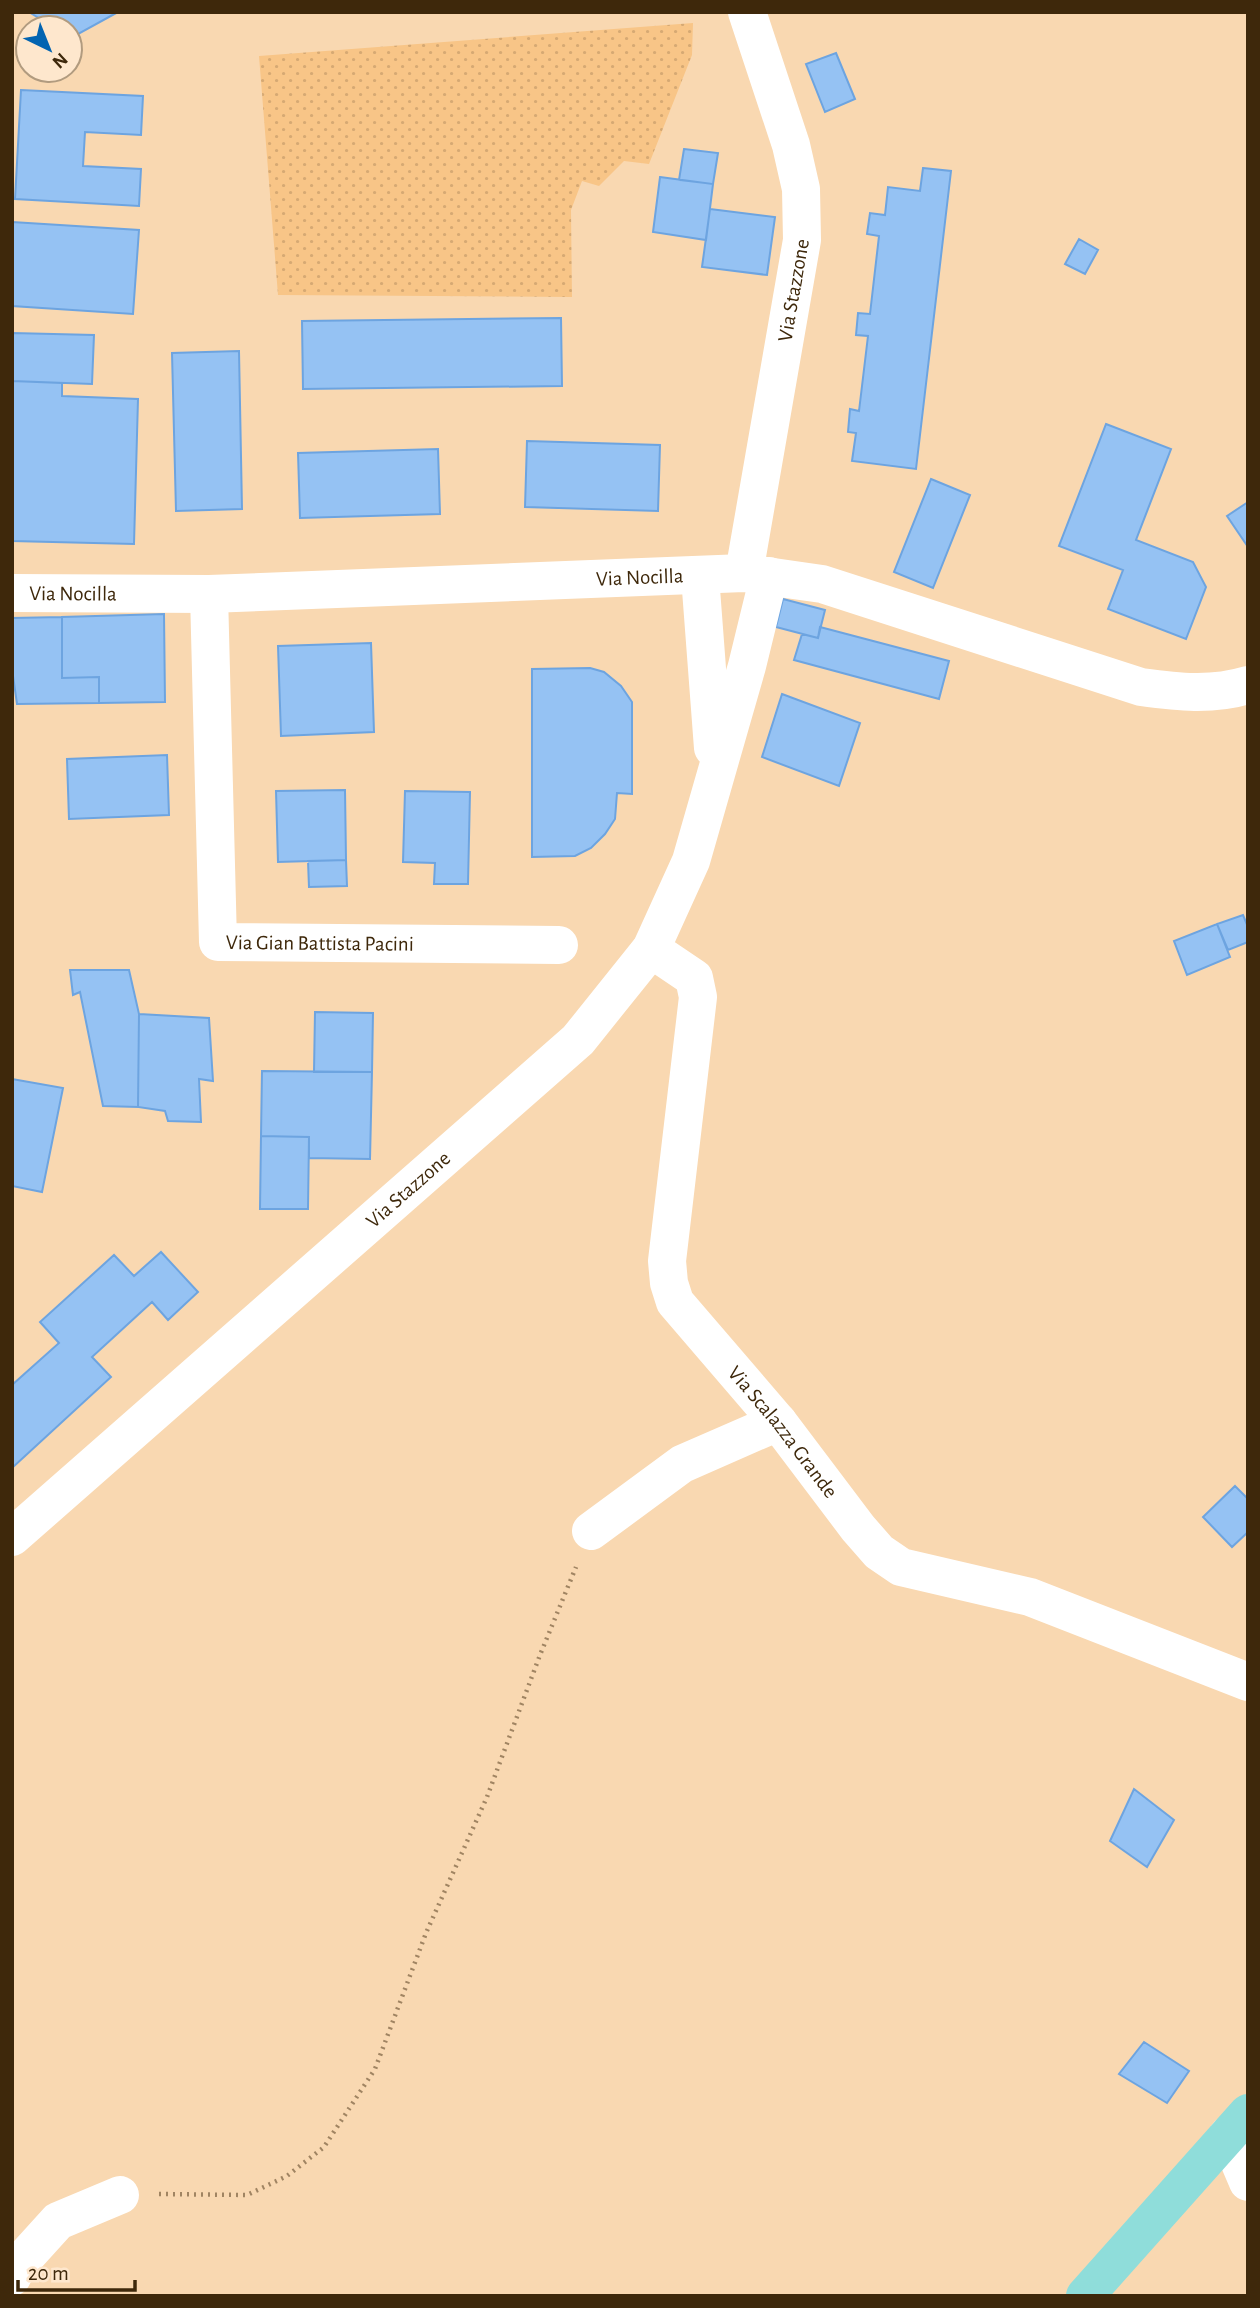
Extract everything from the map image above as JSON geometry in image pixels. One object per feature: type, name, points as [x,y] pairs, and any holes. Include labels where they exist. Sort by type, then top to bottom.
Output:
[{"type":"main road","points":[[1085,2296],[1238,2124]]},
{"type":"street","name":"Via Stazzone","points":[[12,1537],[578,1041],[651,948],[691,861],[715,776],[757,575],[802,240],[801,189],[791,145],[747,12]]},
{"type":"street","name":"Via Nocilla","points":[[12,593],[209,594],[757,575],[822,583],[1141,687],[1189,693],[1225,692],[1248,685]]},
{"type":"street","points":[[700,576],[715,776]]},
{"type":"street","name":"Via Gian Battista Pacini","points":[[209,594],[218,942],[559,945]]},
{"type":"street","name":"Via Scalazza Grande","points":[[651,948],[694,978],[698,998],[667,1261],[669,1283],[675,1302],[778,1422],[858,1528],[879,1552],[901,1567],[1030,1597],[1248,1682]]},
{"type":"street","points":[[591,1531],[682,1464],[778,1422]]},
{"type":"street","points":[[1238,2124],[1248,2182]]},
{"type":"street","points":[[12,2277],[19,2264],[58,2221],[120,2195]]},
{"type":"path","points":[[120,2195],[247,2195],[287,2176],[324,2147],[375,2069],[426,1933],[487,1797],[540,1655],[591,1531]]},
{"type":"shaded area","points":[[693,23],[692,55],[649,164],[624,161],[599,186],[582,181],[571,210],[572,297],[278,295],[259,56]]},
{"type":"building","points":[[29,12],[118,12],[84,31],[84,14]]},
{"type":"building","points":[[836,53],[855,99],[825,112],[806,64]]},
{"type":"building","points":[[21,90],[143,96],[141,135],[85,132],[83,166],[141,169],[139,206],[15,199]]},
{"type":"building","points":[[684,149],[718,153],[713,184],[679,180]]},
{"type":"building","points":[[923,168],[951,171],[916,469],[852,461],[856,433],[848,432],[850,409],[859,411],[868,336],[856,335],[858,313],[870,314],[879,236],[867,234],[870,213],[885,215],[888,187],[920,191]]},
{"type":"building","points":[[660,177],[713,184],[706,240],[653,232]]},
{"type":"building","points":[[710,209],[775,217],[767,275],[702,267]]},
{"type":"building","points":[[12,222],[139,230],[133,314],[12,306]]},
{"type":"building","points":[[1079,239],[1098,250],[1085,274],[1065,264]]},
{"type":"building","points":[[561,318],[562,386],[303,389],[302,321]]},
{"type":"building","points":[[12,333],[94,335],[92,384],[12,381]]},
{"type":"building","points":[[239,351],[242,509],[176,511],[172,353]]},
{"type":"building","points":[[12,381],[62,383],[62,396],[138,399],[134,544],[12,541]]},
{"type":"building","points":[[1106,424],[1171,449],[1136,540],[1193,562],[1206,587],[1186,639],[1108,609],[1123,570],[1059,546]]},
{"type":"building","points":[[527,441],[660,445],[658,511],[525,507]]},
{"type":"building","points":[[438,449],[440,514],[300,518],[298,453]]},
{"type":"building","points":[[931,479],[970,495],[933,588],[894,572]]},
{"type":"building","points":[[1248,502],[1248,547],[1227,516]]},
{"type":"building","points":[[783,599],[825,610],[818,638],[776,627]]},
{"type":"building","points":[[164,614],[165,702],[99,703],[99,677],[62,678],[62,617]]},
{"type":"building","points":[[62,617],[62,678],[99,677],[99,703],[17,704],[12,669],[12,618]]},
{"type":"building","points":[[820,627],[949,661],[939,699],[794,660],[802,634],[818,638]]},
{"type":"building","points":[[371,643],[374,732],[281,736],[278,646]]},
{"type":"building","points":[[590,668],[604,672],[621,686],[632,702],[632,794],[617,793],[615,819],[591,848],[575,856],[532,857],[532,669]]},
{"type":"building","points":[[782,694],[860,723],[839,786],[762,757]]},
{"type":"building","points":[[167,755],[169,815],[69,819],[67,759]]},
{"type":"building","points":[[345,790],[346,860],[278,862],[276,791]]},
{"type":"building","points":[[405,791],[470,792],[468,884],[434,884],[435,863],[403,862]]},
{"type":"building","points":[[346,860],[347,886],[309,887],[308,861]]},
{"type":"building","points":[[1243,915],[1248,927],[1248,942],[1228,950],[1217,924]]},
{"type":"building","points":[[1217,924],[1230,957],[1187,975],[1174,941]]},
{"type":"building","points":[[70,970],[129,970],[139,1014],[138,1107],[103,1106],[80,992],[73,995]]},
{"type":"building","points":[[315,1012],[373,1013],[372,1072],[314,1072]]},
{"type":"building","points":[[139,1014],[209,1018],[213,1081],[199,1079],[201,1122],[168,1121],[165,1111],[138,1107]]},
{"type":"building","points":[[262,1071],[372,1072],[370,1159],[309,1158],[309,1137],[261,1136]]},
{"type":"building","points":[[12,1079],[63,1088],[42,1192],[12,1186]]},
{"type":"building","points":[[261,1136],[309,1137],[308,1209],[260,1209]]},
{"type":"building","points":[[161,1252],[198,1292],[168,1320],[152,1302],[92,1357],[111,1377],[12,1468],[12,1385],[59,1343],[40,1322],[114,1255],[134,1276]]},
{"type":"building","points":[[1235,1486],[1248,1499],[1248,1532],[1232,1547],[1203,1517]]},
{"type":"building","points":[[1134,1789],[1174,1820],[1147,1867],[1110,1841]]},
{"type":"building","points":[[1144,2042],[1189,2071],[1167,2103],[1119,2074]]}]
